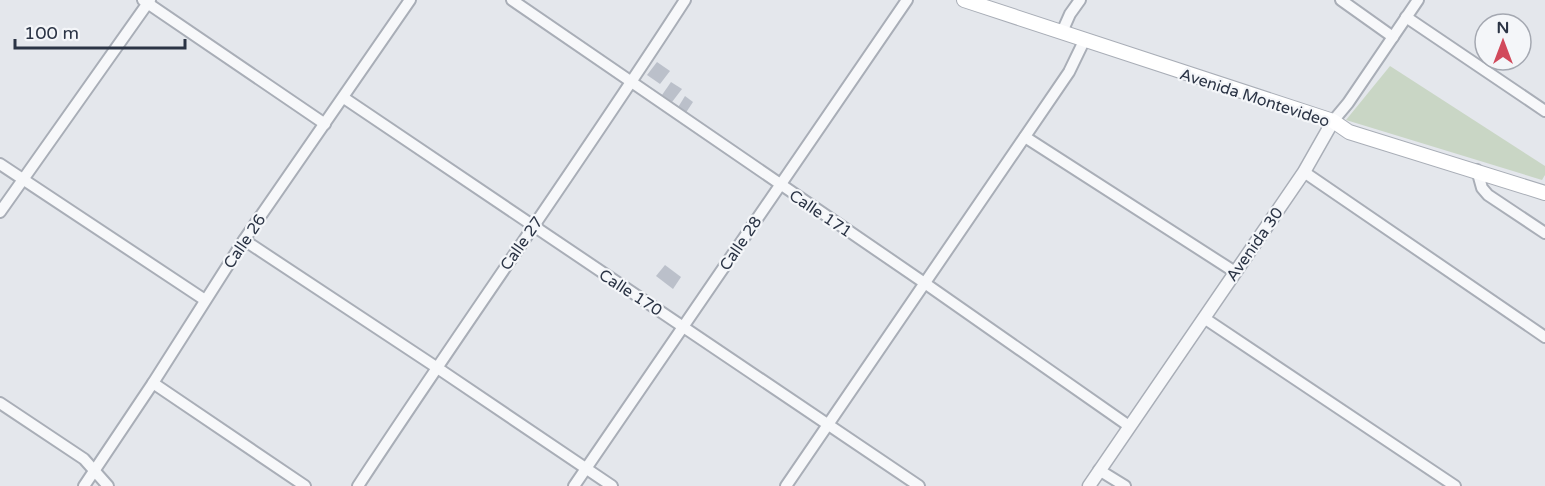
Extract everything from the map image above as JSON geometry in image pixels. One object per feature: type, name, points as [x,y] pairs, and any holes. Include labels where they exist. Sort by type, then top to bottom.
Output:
[{"type":"main road","name":"Avenida Montevideo","points":[[964,0],[1333,121],[1349,132],[1545,193]]},
{"type":"street","name":"Calle 26","points":[[84,486],[244,240],[410,0]]},
{"type":"street","name":"Calle 171","points":[[512,0],[1129,426]]},
{"type":"street","name":"Calle 27","points":[[358,486],[436,367],[631,83],[684,0]]},
{"type":"street","name":"Calle 28","points":[[574,486],[908,0]]},
{"type":"street","points":[[1062,32],[1070,14],[1080,0]]},
{"type":"street","points":[[1341,0],[1393,37]]},
{"type":"street","name":"Avenida 30","points":[[1089,486],[1304,172],[1333,121],[1348,104],[1418,0]]},
{"type":"street","points":[[0,212],[147,1],[325,124]]},
{"type":"street","points":[[1406,17],[1545,111]]},
{"type":"street","points":[[786,486],[1074,65],[1084,41]]},
{"type":"street","name":"Calle 170","points":[[344,98],[919,486]]},
{"type":"street","points":[[1025,137],[1234,272]]},
{"type":"street","points":[[0,164],[205,300]]},
{"type":"street","points":[[1477,170],[1482,188],[1488,195],[1545,233]]},
{"type":"street","points":[[1304,172],[1544,333]]},
{"type":"street","points":[[244,240],[612,486]]},
{"type":"street","points":[[1204,318],[1455,486]]},
{"type":"street","points":[[153,383],[305,486]]},
{"type":"street","points":[[0,402],[84,459],[108,486]]},
{"type":"street","points":[[1100,470],[1125,486]]},
{"type":"green space","points":[[1390,66],[1545,166],[1545,175],[1542,180],[1346,120]]},
{"type":"building","points":[[657,62],[670,71],[660,84],[647,75]]},
{"type":"building","points":[[671,82],[682,89],[672,102],[662,95]]},
{"type":"building","points":[[685,96],[693,102],[685,114],[677,109]]},
{"type":"building","points":[[665,265],[681,277],[673,289],[656,276]]}]
